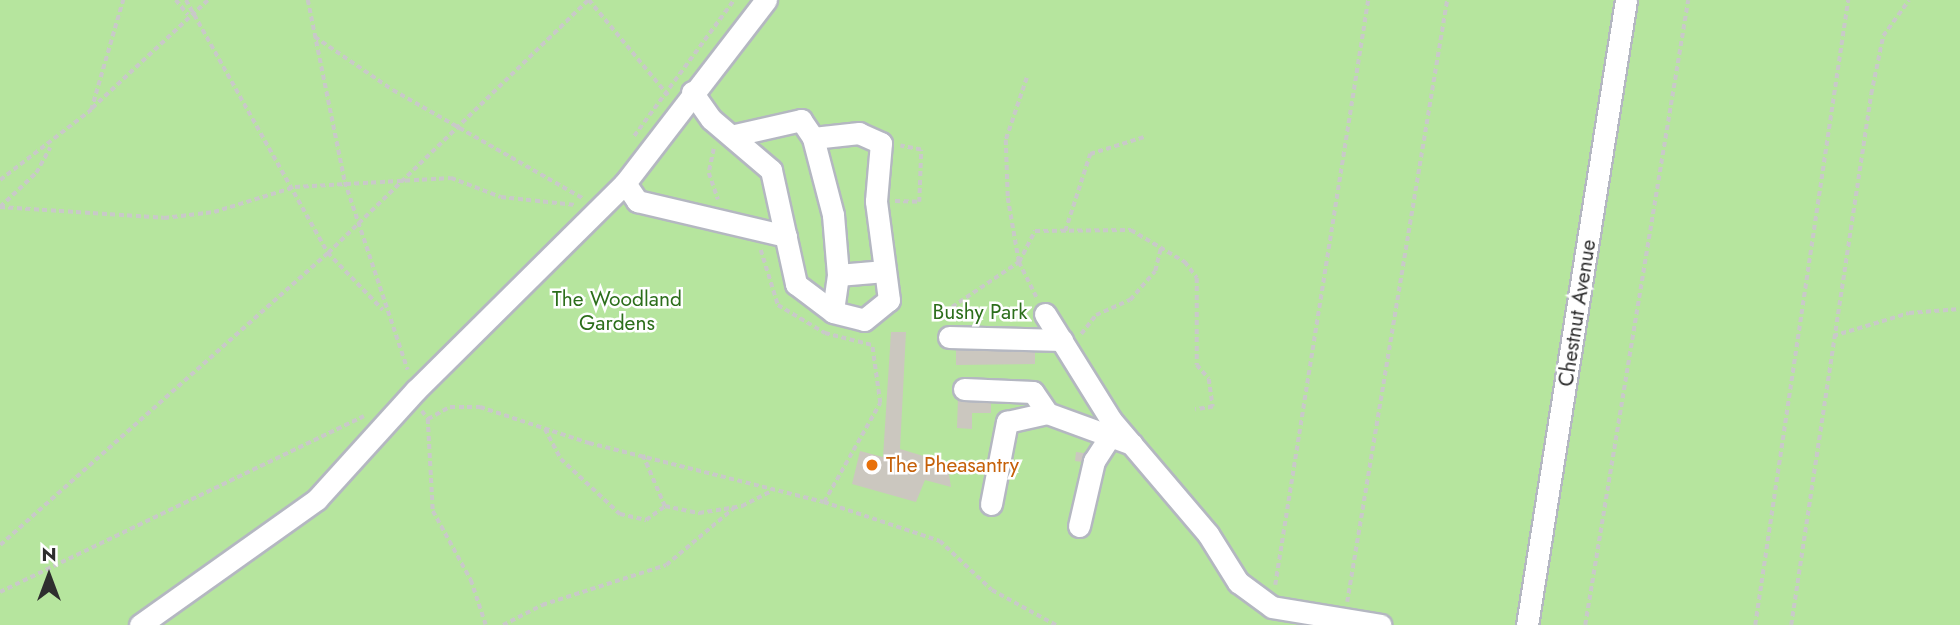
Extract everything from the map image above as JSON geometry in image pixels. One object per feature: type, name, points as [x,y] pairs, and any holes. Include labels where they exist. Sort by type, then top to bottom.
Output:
[{"type":"street","points":[[141,625],[317,499],[416,390],[625,183],[685,100],[766,0]]},
{"type":"street","name":"Chestnut Avenue","points":[[1527,625],[1626,0]]},
{"type":"street","points":[[685,100],[735,135],[771,170],[796,284],[832,312],[864,320],[889,300],[876,201],[881,143],[859,133],[813,138]]},
{"type":"street","points":[[735,135],[801,120],[813,138],[832,215],[838,275],[832,312]]},
{"type":"street","points":[[625,183],[637,201],[786,236]]},
{"type":"street","points":[[838,275],[885,271]]},
{"type":"street","points":[[1045,314],[1132,444],[1208,534],[1238,582],[1272,607],[1381,625]]},
{"type":"street","points":[[949,337],[1066,348]]},
{"type":"street","points":[[964,389],[1033,391],[1047,413]]},
{"type":"street","points":[[991,504],[1007,422],[1047,413],[1109,438],[1132,444]]},
{"type":"street","points":[[1079,526],[1094,461],[1109,438]]},
{"type":"path","points":[[91,110],[123,0]]},
{"type":"path","points":[[176,0],[190,18],[295,187],[328,253],[384,312]]},
{"type":"path","points":[[186,0],[190,18]]},
{"type":"path","points":[[0,180],[50,147],[208,0]]},
{"type":"path","points":[[308,0],[345,182],[384,312],[428,419],[433,510],[471,580],[486,625]]},
{"type":"path","points":[[0,545],[328,253],[402,178],[588,0],[685,100]]},
{"type":"path","points":[[1272,607],[1368,0]]},
{"type":"path","points":[[1344,620],[1447,0]]},
{"type":"path","points":[[1585,625],[1688,0]]},
{"type":"path","points":[[1755,625],[1848,0]]},
{"type":"path","points":[[1791,625],[1832,336],[1884,36],[1909,0]]},
{"type":"path","points":[[315,37],[599,211]]},
{"type":"path","points":[[1027,78],[1006,139],[1019,262],[1045,314]]},
{"type":"path","points":[[1065,231],[1090,154],[1144,137]]},
{"type":"path","points":[[876,201],[919,202],[921,149],[881,143]]},
{"type":"path","points":[[50,147],[36,173],[0,207],[164,218],[214,212],[295,187],[402,178],[451,178],[501,197],[553,198],[599,211]]},
{"type":"path","points":[[952,307],[1019,262],[1035,231],[1130,230],[1161,247],[1197,278],[1198,365],[1209,379],[1213,407],[1195,410]]},
{"type":"path","points":[[1066,348],[1096,316],[1130,300],[1155,271],[1161,247]]},
{"type":"path","points":[[1832,336],[1909,313],[1960,309]]},
{"type":"path","points":[[824,502],[880,403],[879,364],[864,320]]},
{"type":"path","points":[[428,419],[450,407],[480,407],[545,428],[773,491],[824,502],[940,541],[992,590],[1056,625]]},
{"type":"path","points":[[0,592],[378,409]]},
{"type":"path","points":[[545,428],[561,459],[620,514],[646,520],[665,506],[699,513],[735,507],[773,491]]},
{"type":"path","points":[[643,455],[665,506]]},
{"type":"path","points":[[503,625],[666,565],[735,507]]},
{"type":"green space","name":"Bushy Park","points":[[0,0],[1960,0],[1960,625],[0,625]]},
{"type":"building","points":[[891,332],[906,332],[900,449],[947,463],[951,487],[925,480],[916,502],[852,484],[860,451],[883,457]]},
{"type":"building","points":[[956,347],[1035,350],[1035,364],[956,365]]},
{"type":"building","points":[[958,397],[991,398],[991,413],[972,413],[972,429],[957,428]]},
{"type":"building","points":[[1076,452],[1091,454],[1090,463],[1075,461]]},
{"type":"place","name":"The Pheasantry","points":[[872,465]]},
{"type":"park label","name":"The Woodland Gardens","points":[[617,311]]}]
